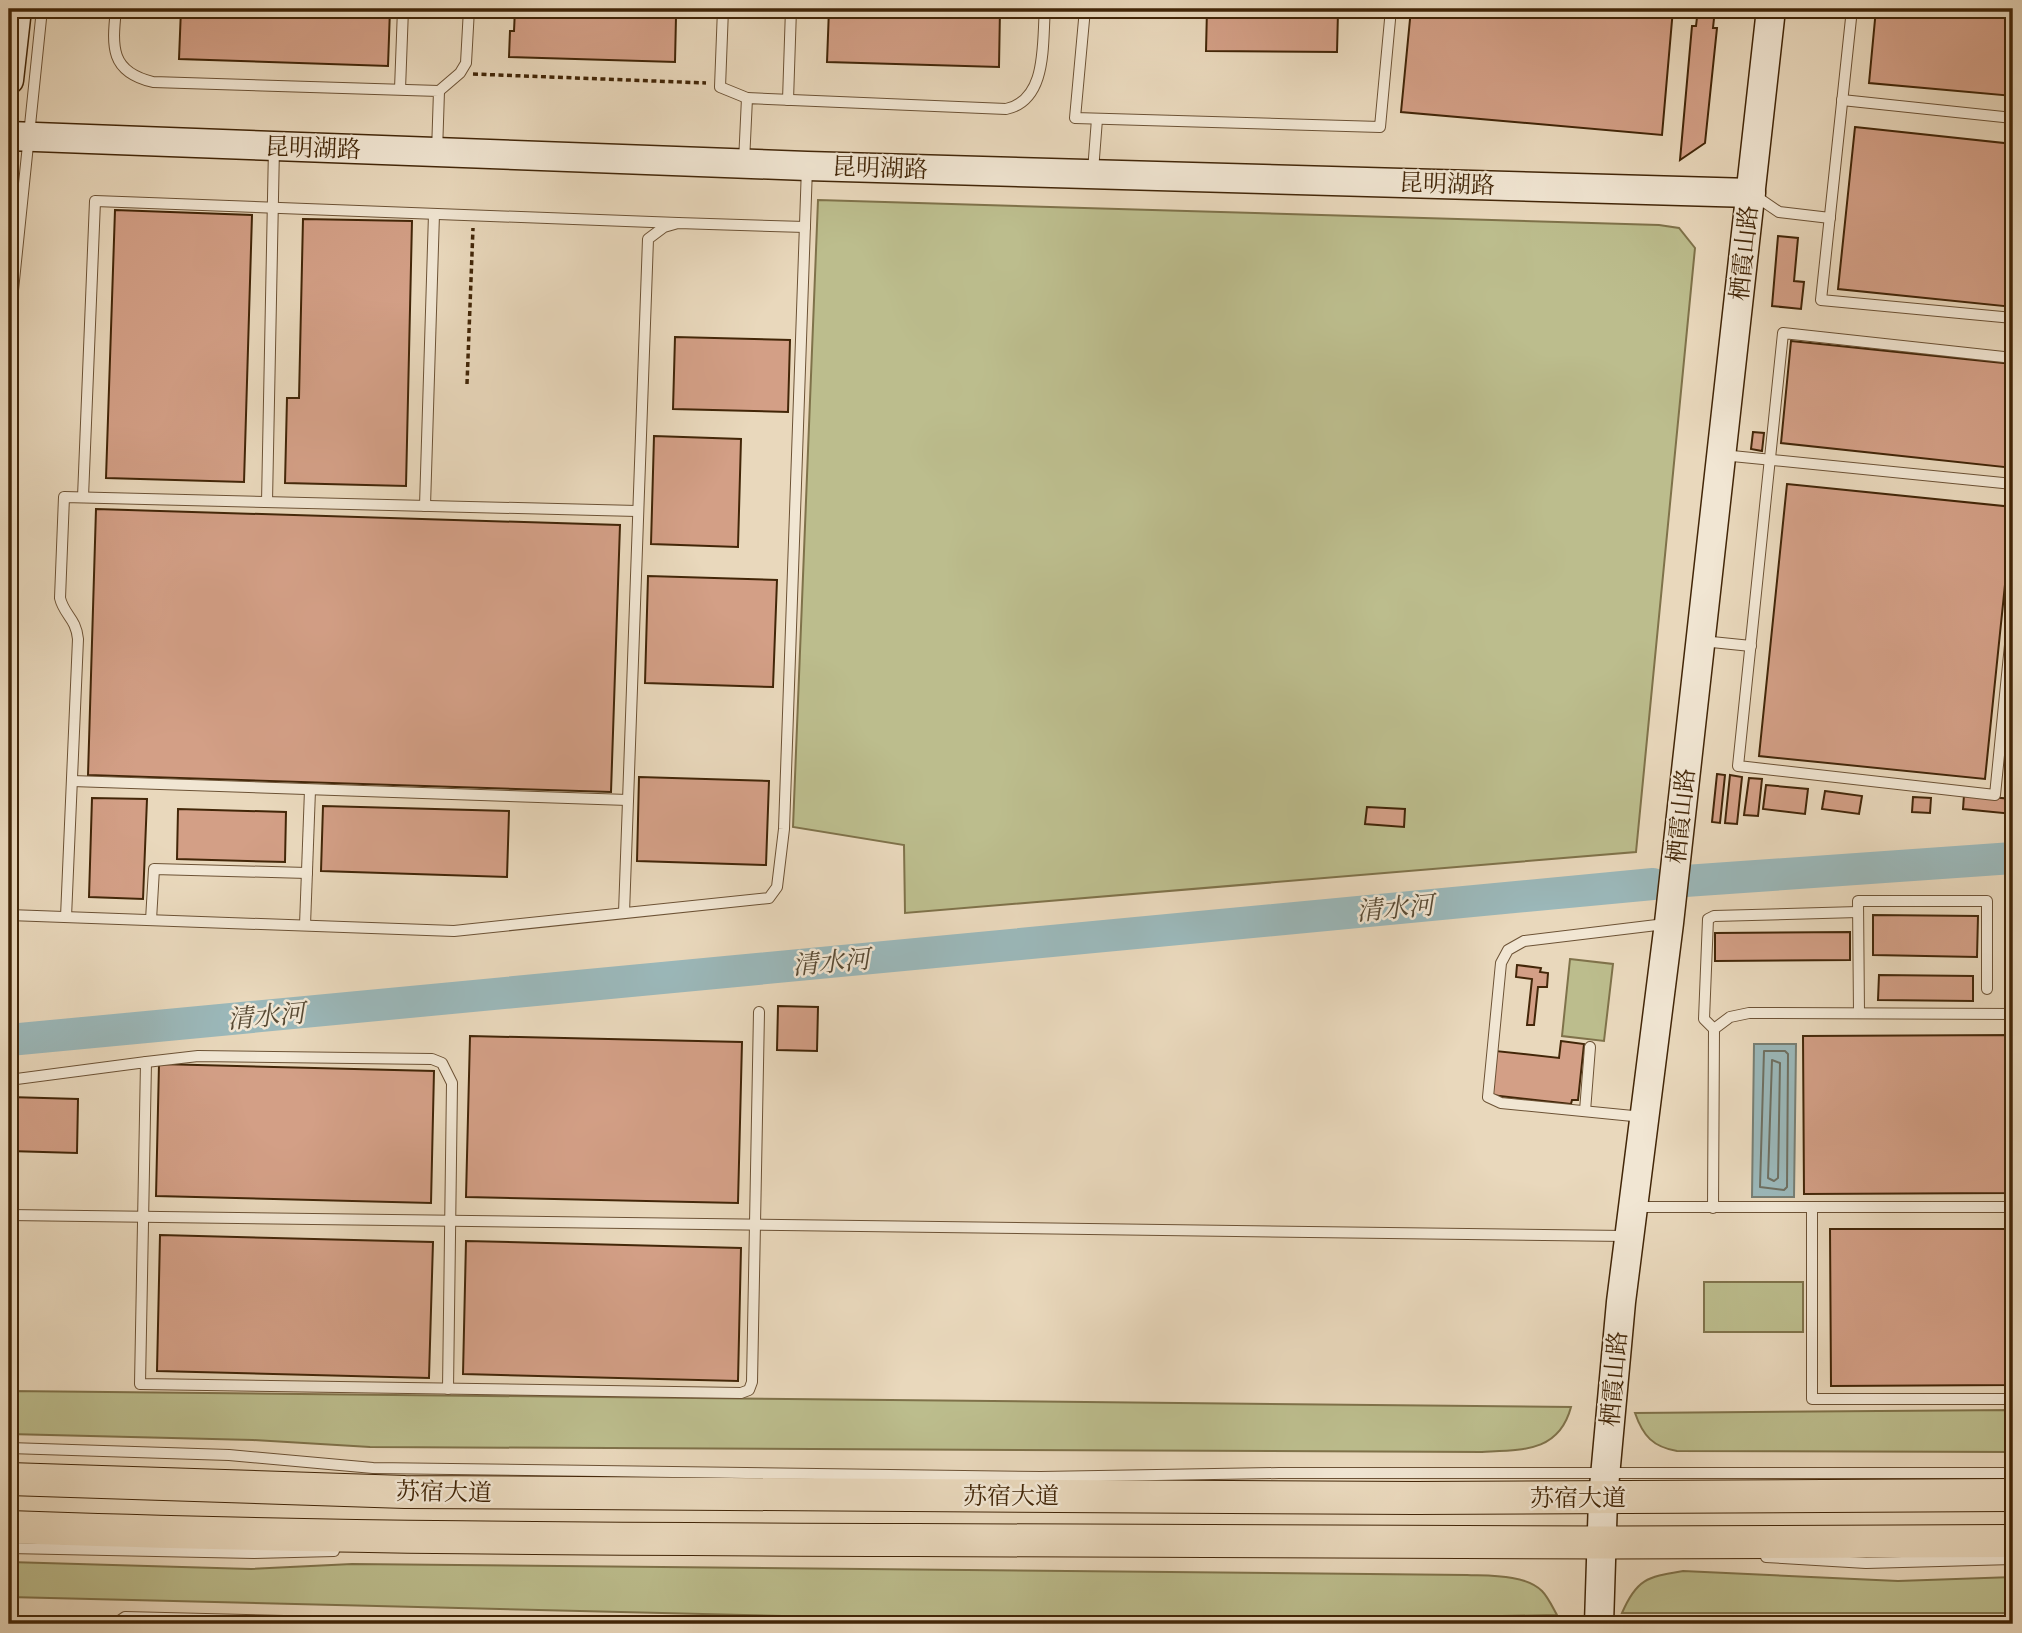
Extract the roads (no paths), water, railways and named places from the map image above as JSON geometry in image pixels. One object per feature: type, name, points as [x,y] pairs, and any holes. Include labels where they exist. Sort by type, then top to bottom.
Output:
[{"type":"main road","name":"苏宿大道","points":[[9,1479],[418,1492],[1604,1486],[2013,1495]]},
{"type":"main road","name":"苏宿大道","points":[[9,1527],[262,1536],[1602,1554],[2013,1541]]},
{"type":"street","points":[[9,80],[17,9]]},
{"type":"street","name":"栖霞山路","points":[[1599,1624],[1604,1486],[1629,1237],[1669,923],[1771,9]]},
{"type":"street","name":"昆明湖路","points":[[18,136],[807,166],[1751,192]]},
{"type":"lane","points":[[9,329],[18,136],[42,9]]},
{"type":"lane","points":[[116,9],[113,39],[117,54],[123,69],[137,78],[153,82],[439,90],[460,73],[468,51],[470,9]]},
{"type":"lane","points":[[400,89],[403,9]]},
{"type":"lane","points":[[723,9],[720,87],[747,98],[1006,109],[1018,106],[1030,98],[1037,82],[1045,9]]},
{"type":"lane","points":[[788,100],[791,9]]},
{"type":"lane","points":[[1085,9],[1075,118],[1380,127],[1391,9]]},
{"type":"lane","points":[[1852,9],[1821,300],[2013,317]]},
{"type":"lane","points":[[438,152],[439,90]]},
{"type":"lane","points":[[744,163],[747,98]]},
{"type":"lane","points":[[1842,100],[2013,118]]},
{"type":"lane","points":[[1093,175],[1097,119]]},
{"type":"lane","points":[[267,502],[274,146]]},
{"type":"lane","points":[[9,915],[454,931],[769,898],[777,887],[784,829],[807,166]]},
{"type":"lane","points":[[1751,192],[1779,212],[1830,218]]},
{"type":"lane","points":[[83,497],[94,201],[805,227]]},
{"type":"lane","points":[[425,506],[435,214]]},
{"type":"lane","points":[[624,914],[646,253],[648,239],[655,232],[678,223]]},
{"type":"lane","points":[[2013,358],[1783,333],[1738,766],[1994,794],[2013,615]]},
{"type":"lane","points":[[1722,455],[2013,484]]},
{"type":"lane","points":[[66,917],[78,639],[76,623],[62,608],[60,598],[64,497],[637,512]]},
{"type":"lane","points":[[1701,641],[1751,646]]},
{"type":"lane","points":[[72,781],[628,800]]},
{"type":"lane","points":[[305,925],[310,790]]},
{"type":"lane","points":[[151,920],[154,869],[307,873]]},
{"type":"lane","points":[[1859,1013],[1858,901],[1987,901],[1987,989]]},
{"type":"lane","points":[[1713,1208],[1714,1030],[1704,1018],[1708,919],[1714,916],[1858,912]]},
{"type":"lane","points":[[1645,1117],[1501,1103],[1488,1097],[1504,956],[1514,945],[1524,941],[1669,923]]},
{"type":"lane","points":[[146,1062],[140,1384],[741,1393],[749,1390],[752,1382],[759,1012]]},
{"type":"lane","points":[[1714,1030],[1730,1017],[1749,1013],[2013,1014]]},
{"type":"lane","points":[[1584,1111],[1590,1047]]},
{"type":"lane","points":[[9,1080],[198,1056],[432,1059],[442,1063],[452,1083],[448,1389]]},
{"type":"lane","points":[[1633,1207],[2013,1207]]},
{"type":"lane","points":[[1812,1208],[1812,1399],[2013,1399]]},
{"type":"lane","points":[[9,1215],[1629,1237]]},
{"type":"lane","points":[[9,1448],[229,1455],[373,1468],[1604,1486],[2013,1473]]},
{"type":"lane","points":[[9,1548],[254,1553],[342,1550]]},
{"type":"lane","points":[[1754,1557],[1866,1563],[2013,1559]]},
{"type":"lane","points":[[115,1624],[125,1617],[404,1624]]},
{"type":"water","points":[[1754,1044],[1796,1044],[1794,1197],[1752,1197]]},
{"type":"waterway","name":"清水河","points":[[1685,881],[2013,858]]},
{"type":"waterway","name":"清水河","points":[[9,1040],[1653,884]]}]
